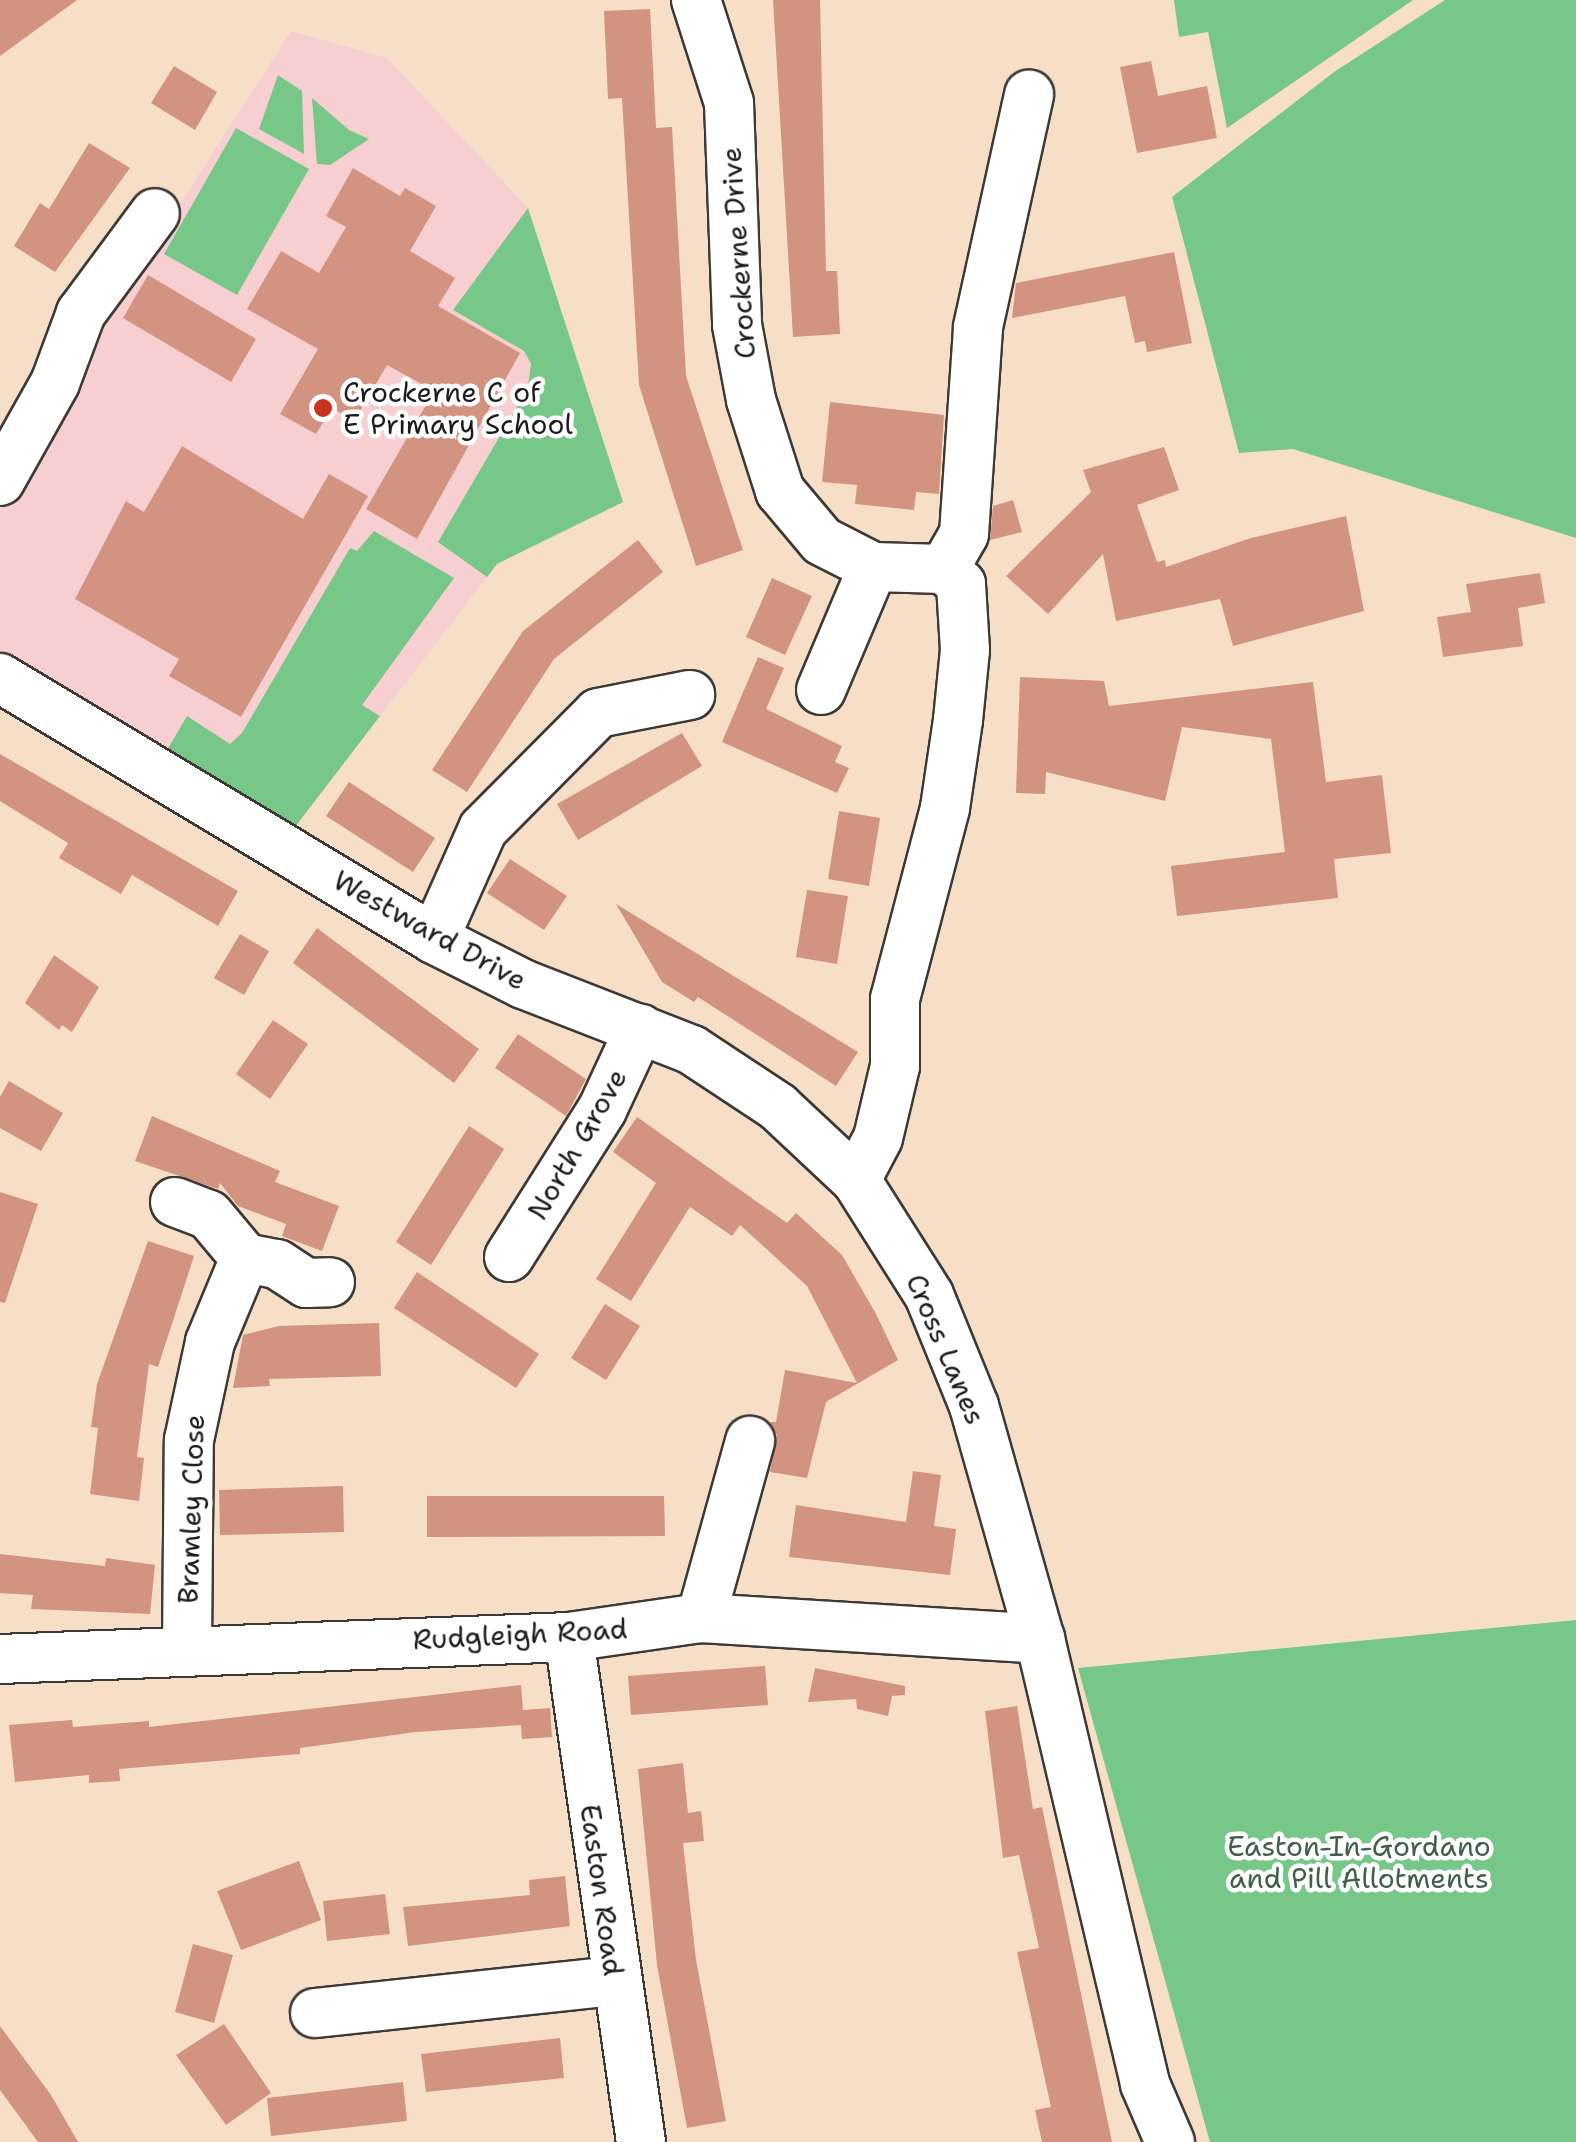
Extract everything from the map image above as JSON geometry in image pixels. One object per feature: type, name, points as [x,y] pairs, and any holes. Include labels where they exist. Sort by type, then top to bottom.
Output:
[{"type":"street","name":"Crockerne Drive","points":[[696,0],[720,59],[729,104],[737,325],[751,400],[780,491],[798,520],[822,541],[873,567],[944,570]]},
{"type":"street","points":[[856,1180],[878,1138],[891,1084],[895,999],[945,808],[965,650],[961,584],[944,570],[964,534],[978,327],[1028,95]]},
{"type":"street","points":[[0,481],[55,383],[88,302],[156,213]]},
{"type":"street","points":[[821,690],[873,567]]},
{"type":"street","name":"Westward Drive","points":[[0,678],[434,939],[523,984],[692,1050],[778,1107],[856,1180]]},
{"type":"street","points":[[434,939],[483,829],[598,712],[690,695]]},
{"type":"street","name":"North Grove","points":[[509,1257],[602,1110],[640,1028]]},
{"type":"street","name":"Cross Lanes","points":[[856,1180],[929,1294],[974,1406],[1040,1639],[1145,2084],[1170,2142]]},
{"type":"street","points":[[175,1202],[209,1215],[245,1258],[277,1264],[306,1283],[330,1282]]},
{"type":"street","name":"Bramley Close","points":[[186,1649],[189,1440],[210,1342],[245,1258]]},
{"type":"street","points":[[701,1618],[750,1440]]},
{"type":"street","name":"Rudgleigh Road","points":[[0,1658],[569,1637],[701,1618],[1040,1639]]},
{"type":"street","name":"Easton Road","points":[[569,1637],[614,1981],[641,2142]]},
{"type":"street","points":[[315,2013],[614,1981]]},
{"type":"shaded area","name":"Crockerne C of E Primary School","points":[[291,31],[387,58],[528,208],[623,502],[497,564],[295,827],[0,651],[0,500],[108,316]]},
{"type":"green space","points":[[1174,0],[1413,0],[1227,128],[1208,32],[1179,37]]},
{"type":"green space","points":[[1445,0],[1576,0],[1576,538],[1293,449],[1239,453],[1172,197],[1334,72]]},
{"type":"green space","points":[[278,75],[302,91],[304,154],[259,129]]},
{"type":"green space","points":[[312,98],[349,130],[369,139],[330,165],[317,164]]},
{"type":"green space","points":[[236,128],[309,169],[237,295],[164,254]]},
{"type":"green space","points":[[528,208],[623,502],[497,564],[487,577],[438,542],[528,388],[531,364],[524,351],[453,310]]},
{"type":"green space","points":[[374,531],[454,578],[362,705],[380,716],[295,827],[167,750],[187,716],[230,744],[242,733],[350,548],[357,551]]},
{"type":"green space","name":"Easton-In-Gordano and Pill Allotments","points":[[1576,1620],[1576,2142],[1210,2142],[1078,1668]]},
{"type":"building","points":[[0,0],[77,0],[0,56]]},
{"type":"building","points":[[773,0],[820,0],[826,271],[837,271],[840,334],[793,337]]},
{"type":"building","points":[[650,9],[656,128],[672,127],[686,376],[743,550],[696,566],[639,385],[622,98],[608,99],[604,11]]},
{"type":"building","points":[[1151,61],[1158,96],[1207,86],[1217,138],[1137,153],[1120,67]]},
{"type":"building","points":[[174,66],[217,92],[195,130],[151,103]]},
{"type":"building","points":[[89,143],[130,168],[55,272],[14,246],[40,203],[49,209]]},
{"type":"building","points":[[353,168],[400,196],[405,188],[436,206],[410,251],[455,278],[438,306],[520,353],[417,539],[366,509],[434,391],[387,365],[354,421],[332,408],[316,434],[280,414],[318,349],[247,309],[281,251],[319,273],[346,227],[326,216]]},
{"type":"building","points":[[1174,252],[1192,343],[1147,352],[1145,341],[1135,343],[1125,296],[1012,318],[1016,283]]},
{"type":"building","points":[[148,275],[256,339],[231,382],[123,318]]},
{"type":"building","points":[[830,402],[944,415],[939,494],[916,492],[914,510],[855,504],[857,485],[822,482]]},
{"type":"building","points":[[182,446],[303,519],[329,474],[368,496],[241,717],[169,676],[179,659],[75,599],[126,501],[144,512]]},
{"type":"building","points":[[1164,447],[1179,490],[1137,505],[1157,562],[1165,560],[1166,567],[1251,538],[1346,516],[1364,611],[1233,646],[1220,599],[1116,621],[1103,554],[1048,614],[1006,576],[1091,492],[1083,470]]},
{"type":"building","points":[[1013,500],[1022,532],[990,540],[993,506]]},
{"type":"building","points":[[638,540],[663,572],[554,659],[467,792],[432,770],[523,631]]},
{"type":"building","points":[[1540,573],[1545,603],[1518,608],[1523,646],[1443,657],[1437,617],[1471,612],[1466,584]]},
{"type":"building","points":[[772,578],[812,596],[785,655],[746,637]]},
{"type":"building","points":[[758,657],[784,668],[766,709],[842,746],[835,762],[849,768],[837,793],[722,742]]},
{"type":"building","points":[[1020,677],[1104,681],[1109,706],[1313,682],[1326,782],[1382,775],[1391,853],[1334,859],[1338,898],[1177,916],[1171,866],[1285,852],[1271,739],[1182,727],[1165,801],[1046,772],[1045,794],[1016,793]]},
{"type":"building","points":[[682,733],[702,766],[578,840],[557,804]]},
{"type":"building","points":[[0,754],[238,891],[218,926],[132,875],[121,894],[59,858],[68,843],[0,801]]},
{"type":"building","points":[[349,782],[435,838],[413,872],[326,816]]},
{"type":"building","points":[[839,811],[880,818],[869,886],[828,879]]},
{"type":"building","points":[[510,859],[567,896],[544,930],[487,893]]},
{"type":"building","points":[[807,890],[848,896],[837,964],[796,957]]},
{"type":"building","points":[[616,904],[858,1052],[836,1086],[698,997],[694,1002],[662,982]]},
{"type":"building","points":[[317,928],[479,1049],[454,1083],[293,963]]},
{"type":"building","points":[[240,934],[269,951],[244,995],[214,978]]},
{"type":"building","points":[[54,955],[99,987],[72,1032],[62,1025],[59,1030],[25,1003]]},
{"type":"building","points":[[273,1020],[308,1044],[270,1099],[236,1074]]},
{"type":"building","points":[[518,1034],[586,1079],[566,1116],[495,1068]]},
{"type":"building","points":[[9,1081],[63,1113],[41,1151],[0,1128],[0,1097]]},
{"type":"building","points":[[152,1116],[280,1171],[275,1182],[339,1206],[322,1251],[282,1236],[286,1224],[238,1206],[220,1183],[218,1189],[135,1161]]},
{"type":"building","points":[[637,1117],[787,1223],[796,1213],[842,1255],[898,1360],[826,1402],[807,1478],[770,1472],[777,1435],[770,1422],[776,1422],[785,1370],[857,1383],[807,1286],[740,1225],[732,1236],[690,1207],[631,1301],[596,1279],[656,1183],[613,1152]]},
{"type":"building","points":[[469,1126],[504,1149],[431,1265],[396,1242]]},
{"type":"building","points":[[0,1192],[38,1204],[5,1303],[0,1302]]},
{"type":"building","points":[[148,1241],[194,1256],[158,1367],[149,1364],[137,1457],[144,1458],[139,1501],[90,1494],[98,1428],[91,1427],[97,1384]]},
{"type":"building","points":[[417,1272],[539,1354],[516,1388],[394,1308]]},
{"type":"building","points":[[605,1304],[640,1326],[606,1380],[571,1358]]},
{"type":"building","points":[[379,1323],[381,1376],[269,1379],[270,1386],[233,1388],[243,1335],[279,1326]]},
{"type":"building","points":[[913,1471],[941,1475],[934,1526],[956,1529],[950,1575],[789,1557],[796,1505],[906,1522]]},
{"type":"building","points":[[343,1486],[344,1532],[220,1535],[219,1490]]},
{"type":"building","points":[[427,1496],[664,1496],[665,1536],[427,1537]]},
{"type":"building","points":[[0,1554],[105,1566],[106,1558],[155,1565],[150,1614],[31,1609],[33,1595],[0,1593]]},
{"type":"building","points":[[765,1666],[768,1705],[631,1715],[628,1676]]},
{"type":"building","points":[[815,1668],[905,1686],[905,1695],[892,1696],[888,1716],[857,1709],[856,1699],[808,1702]]},
{"type":"building","points":[[521,1685],[523,1710],[550,1708],[552,1737],[522,1739],[521,1725],[416,1732],[300,1748],[300,1754],[119,1769],[120,1781],[89,1783],[89,1775],[15,1782],[9,1725],[72,1720],[73,1727],[149,1721],[149,1727]]},
{"type":"building","points":[[1017,1706],[1033,1809],[1042,1807],[1112,2142],[1042,2142],[1035,2110],[1051,2107],[1017,1952],[1039,1948],[1019,1855],[1003,1858],[985,1711]]},
{"type":"building","points":[[683,1763],[688,1813],[701,1811],[704,1841],[683,1843],[696,1960],[726,2121],[687,2128],[657,1965],[638,1769]]},
{"type":"building","points":[[299,1861],[321,1920],[241,1950],[217,1891]]},
{"type":"building","points":[[565,1876],[570,1926],[408,1946],[403,1907],[530,1895],[529,1880]]},
{"type":"building","points":[[385,1894],[390,1934],[327,1941],[323,1901]]},
{"type":"building","points":[[193,1944],[233,1955],[214,2023],[175,2012]]},
{"type":"building","points":[[224,2024],[271,2093],[226,2125],[176,2055]]},
{"type":"building","points":[[0,2026],[51,2095],[78,2142],[38,2142],[0,2090]]},
{"type":"building","points":[[560,2038],[564,2078],[426,2092],[421,2054]]},
{"type":"building","points":[[403,2082],[407,2121],[271,2136],[267,2098]]},
{"type":"place","name":"Crockerne C of E Primary School","points":[[323,408]]}]
